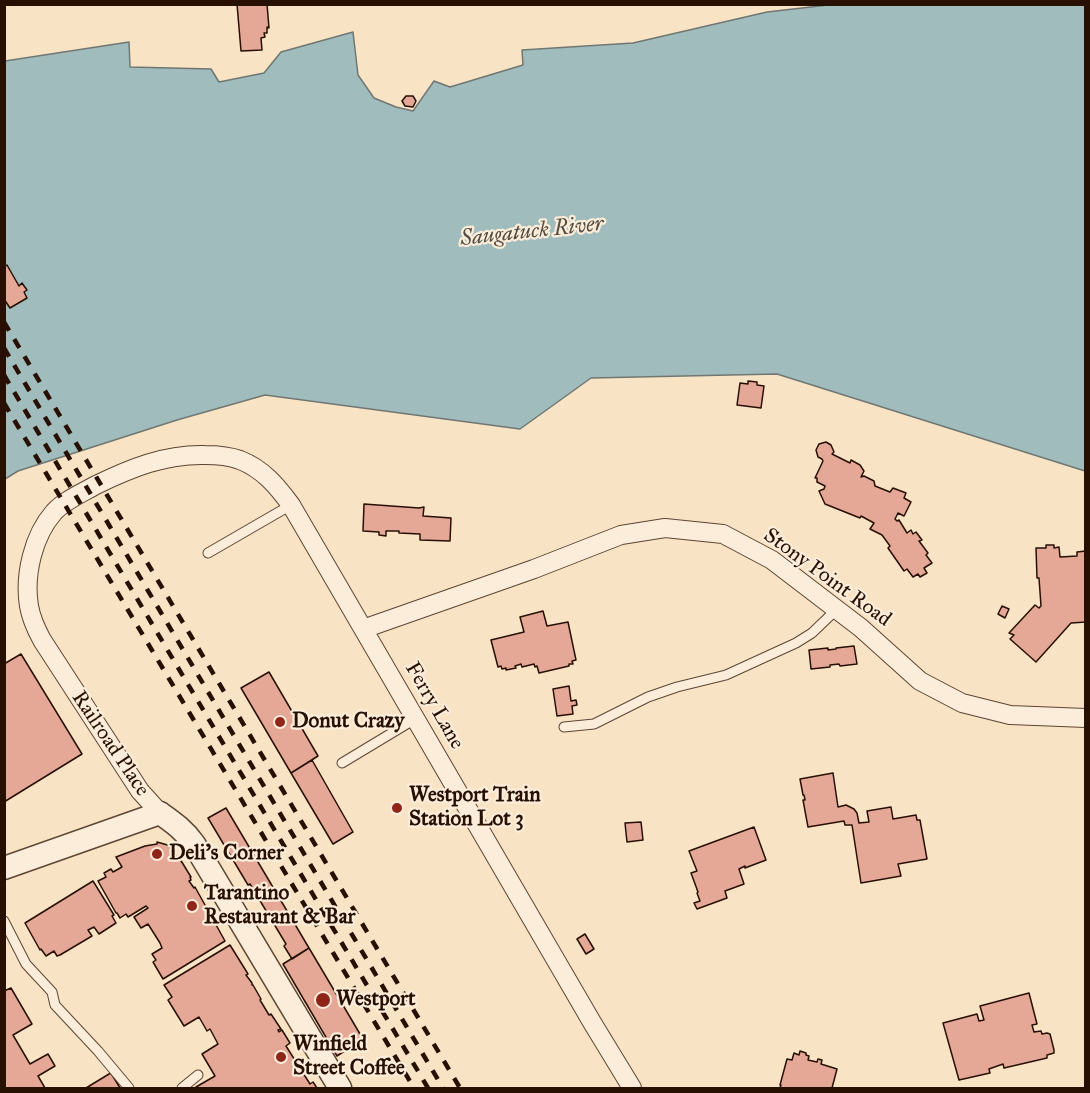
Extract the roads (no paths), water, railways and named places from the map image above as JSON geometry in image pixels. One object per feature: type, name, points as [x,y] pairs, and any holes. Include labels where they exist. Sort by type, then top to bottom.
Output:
[{"type":"street","name":"Ferry Lane","points":[[126,470],[180,456],[195,454],[227,456],[251,465],[272,481],[291,505],[632,1089]]},
{"type":"street","name":"Railroad Place","points":[[126,470],[72,498],[54,513],[42,531],[29,568],[28,600],[32,617],[42,640],[147,801],[186,832],[194,844],[340,1089]]},
{"type":"street","name":"Stony Point Road","points":[[363,629],[534,569],[621,535],[665,528],[723,534],[772,560],[861,628],[920,681],[962,703],[1010,716],[1086,718]]},
{"type":"street","points":[[4,868],[160,813]]},
{"type":"lane","points":[[208,553],[291,505]]},
{"type":"lane","points":[[564,727],[594,724],[648,697],[726,675],[796,643],[812,633],[837,609]]},
{"type":"lane","points":[[342,763],[415,719]]},
{"type":"lane","points":[[4,921],[26,964],[52,992],[55,1005],[98,1051],[129,1089]]},
{"type":"lane","points":[[182,1089],[198,1075]]},
{"type":"water","name":"Saugatuck River","points":[[828,5],[1085,5],[1085,471],[777,374],[591,378],[520,429],[265,395],[177,420],[18,471],[5,479],[5,61],[129,42],[130,67],[211,69],[219,82],[264,73],[281,52],[353,32],[358,75],[374,98],[413,111],[434,81],[450,87],[523,65],[522,50],[633,43],[767,12]]},
{"type":"railway","points":[[4,322],[460,1088]]},
{"type":"railway","points":[[4,348],[443,1088]]},
{"type":"railway","points":[[4,375],[428,1088]]},
{"type":"railway","points":[[4,403],[414,1088]]},
{"type":"place","name":"Donut Crazy","points":[[280,722]]},
{"type":"place","name":"Westport Train Station Lot 3","points":[[397,808]]},
{"type":"place","name":"Deli's Corner","points":[[157,854]]},
{"type":"place","name":"Tarantino Restaurant & Bar","points":[[192,906]]},
{"type":"place","name":"Westport","points":[[323,1000]]},
{"type":"place","name":"Winfield Street Coffee","points":[[281,1057]]}]
